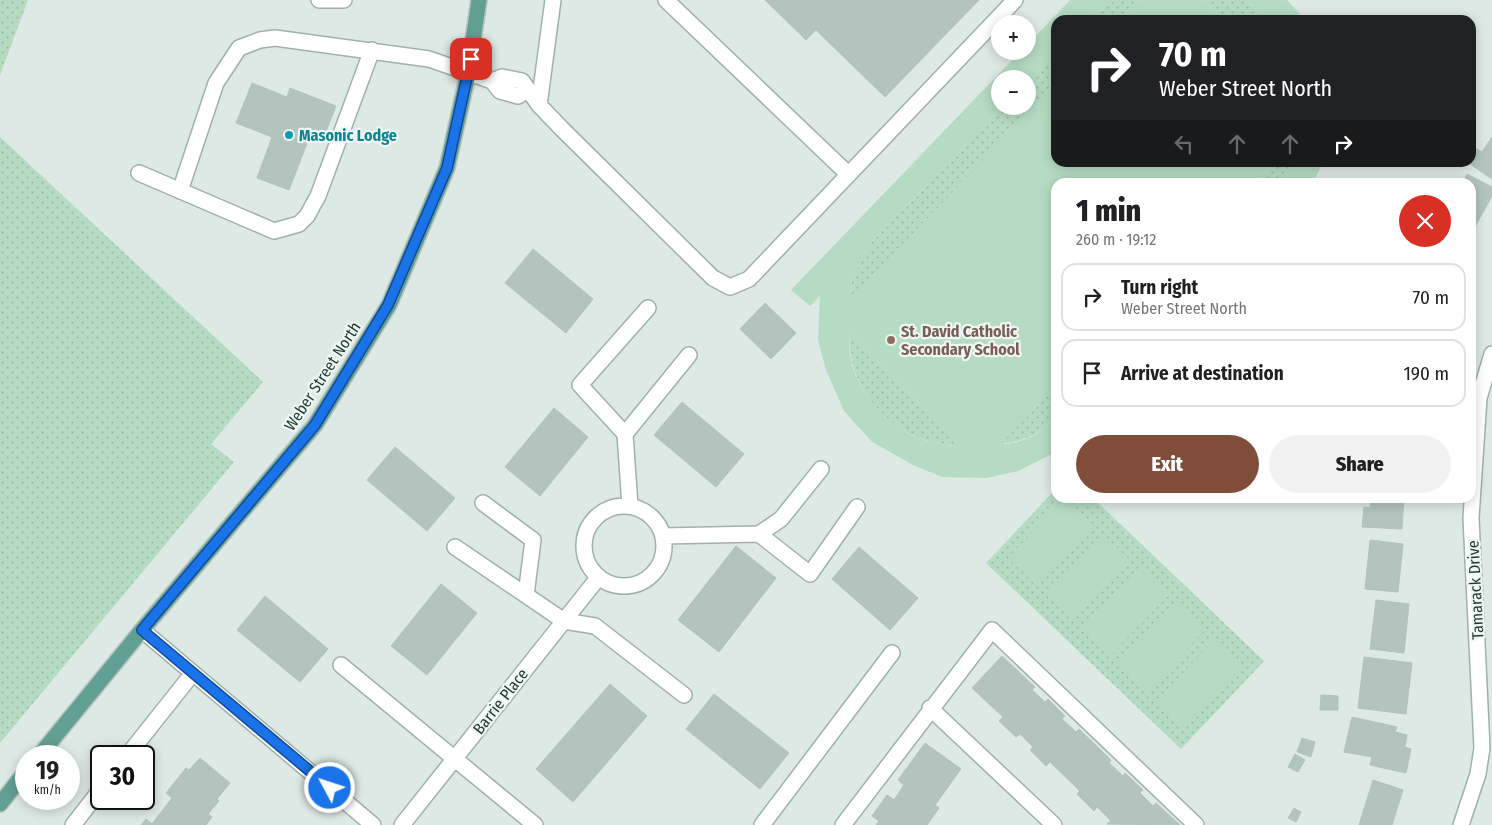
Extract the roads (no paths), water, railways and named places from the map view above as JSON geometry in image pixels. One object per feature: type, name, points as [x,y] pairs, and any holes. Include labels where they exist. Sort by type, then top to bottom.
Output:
[{"type":"main road","name":"Weber Street North","points":[[48,745],[315,425],[388,305],[447,168],[468,74],[480,0]]},
{"type":"main road","points":[[0,804],[15,785]]},
{"type":"street","points":[[319,0],[344,0]]},
{"type":"street","points":[[539,104],[553,0]]},
{"type":"street","points":[[666,0],[848,174]]},
{"type":"street","points":[[180,191],[216,83],[239,48],[249,43],[275,38],[429,59],[492,81],[502,77],[522,81],[539,104],[713,278],[730,287],[749,279],[1015,0]]},
{"type":"street","points":[[139,173],[274,231],[299,224],[307,216],[318,196],[372,50]]},
{"type":"street","points":[[630,506],[624,434],[580,385],[648,308]]},
{"type":"street","name":"Tamarack Drive","points":[[1476,478],[1492,354]]},
{"type":"street","points":[[624,434],[689,355]]},
{"type":"street","points":[[663,536],[759,534],[781,519],[821,469]]},
{"type":"street","points":[[482,503],[533,540],[526,595]]},
{"type":"street","name":"Tamarack Drive","points":[[1461,825],[1485,776],[1471,518],[1473,503]]},
{"type":"street","points":[[616,506],[630,506],[647,513],[657,523],[663,536],[664,553],[657,570],[647,580],[634,586],[610,585],[598,578],[584,558],[583,544],[590,523],[600,513],[616,506]]},
{"type":"street","points":[[759,534],[810,574],[857,507]]},
{"type":"street","points":[[455,547],[564,621],[596,626],[684,695]]},
{"type":"street","name":"Barrie Place","points":[[402,825],[598,578]]},
{"type":"street","points":[[142,630],[374,825]]},
{"type":"street","points":[[842,825],[930,708],[992,630],[1196,825]]},
{"type":"street","points":[[762,825],[892,653]]},
{"type":"street","points":[[341,665],[535,825]]},
{"type":"street","points":[[136,745],[193,673]]},
{"type":"street","points":[[930,708],[1054,825]]},
{"type":"street","points":[[73,825],[90,803]]},
{"type":"place","name":"Masonic Lodge","points":[[289,135]]},
{"type":"place","name":"St. David Catholic Secondary School","points":[[891,340]]}]
